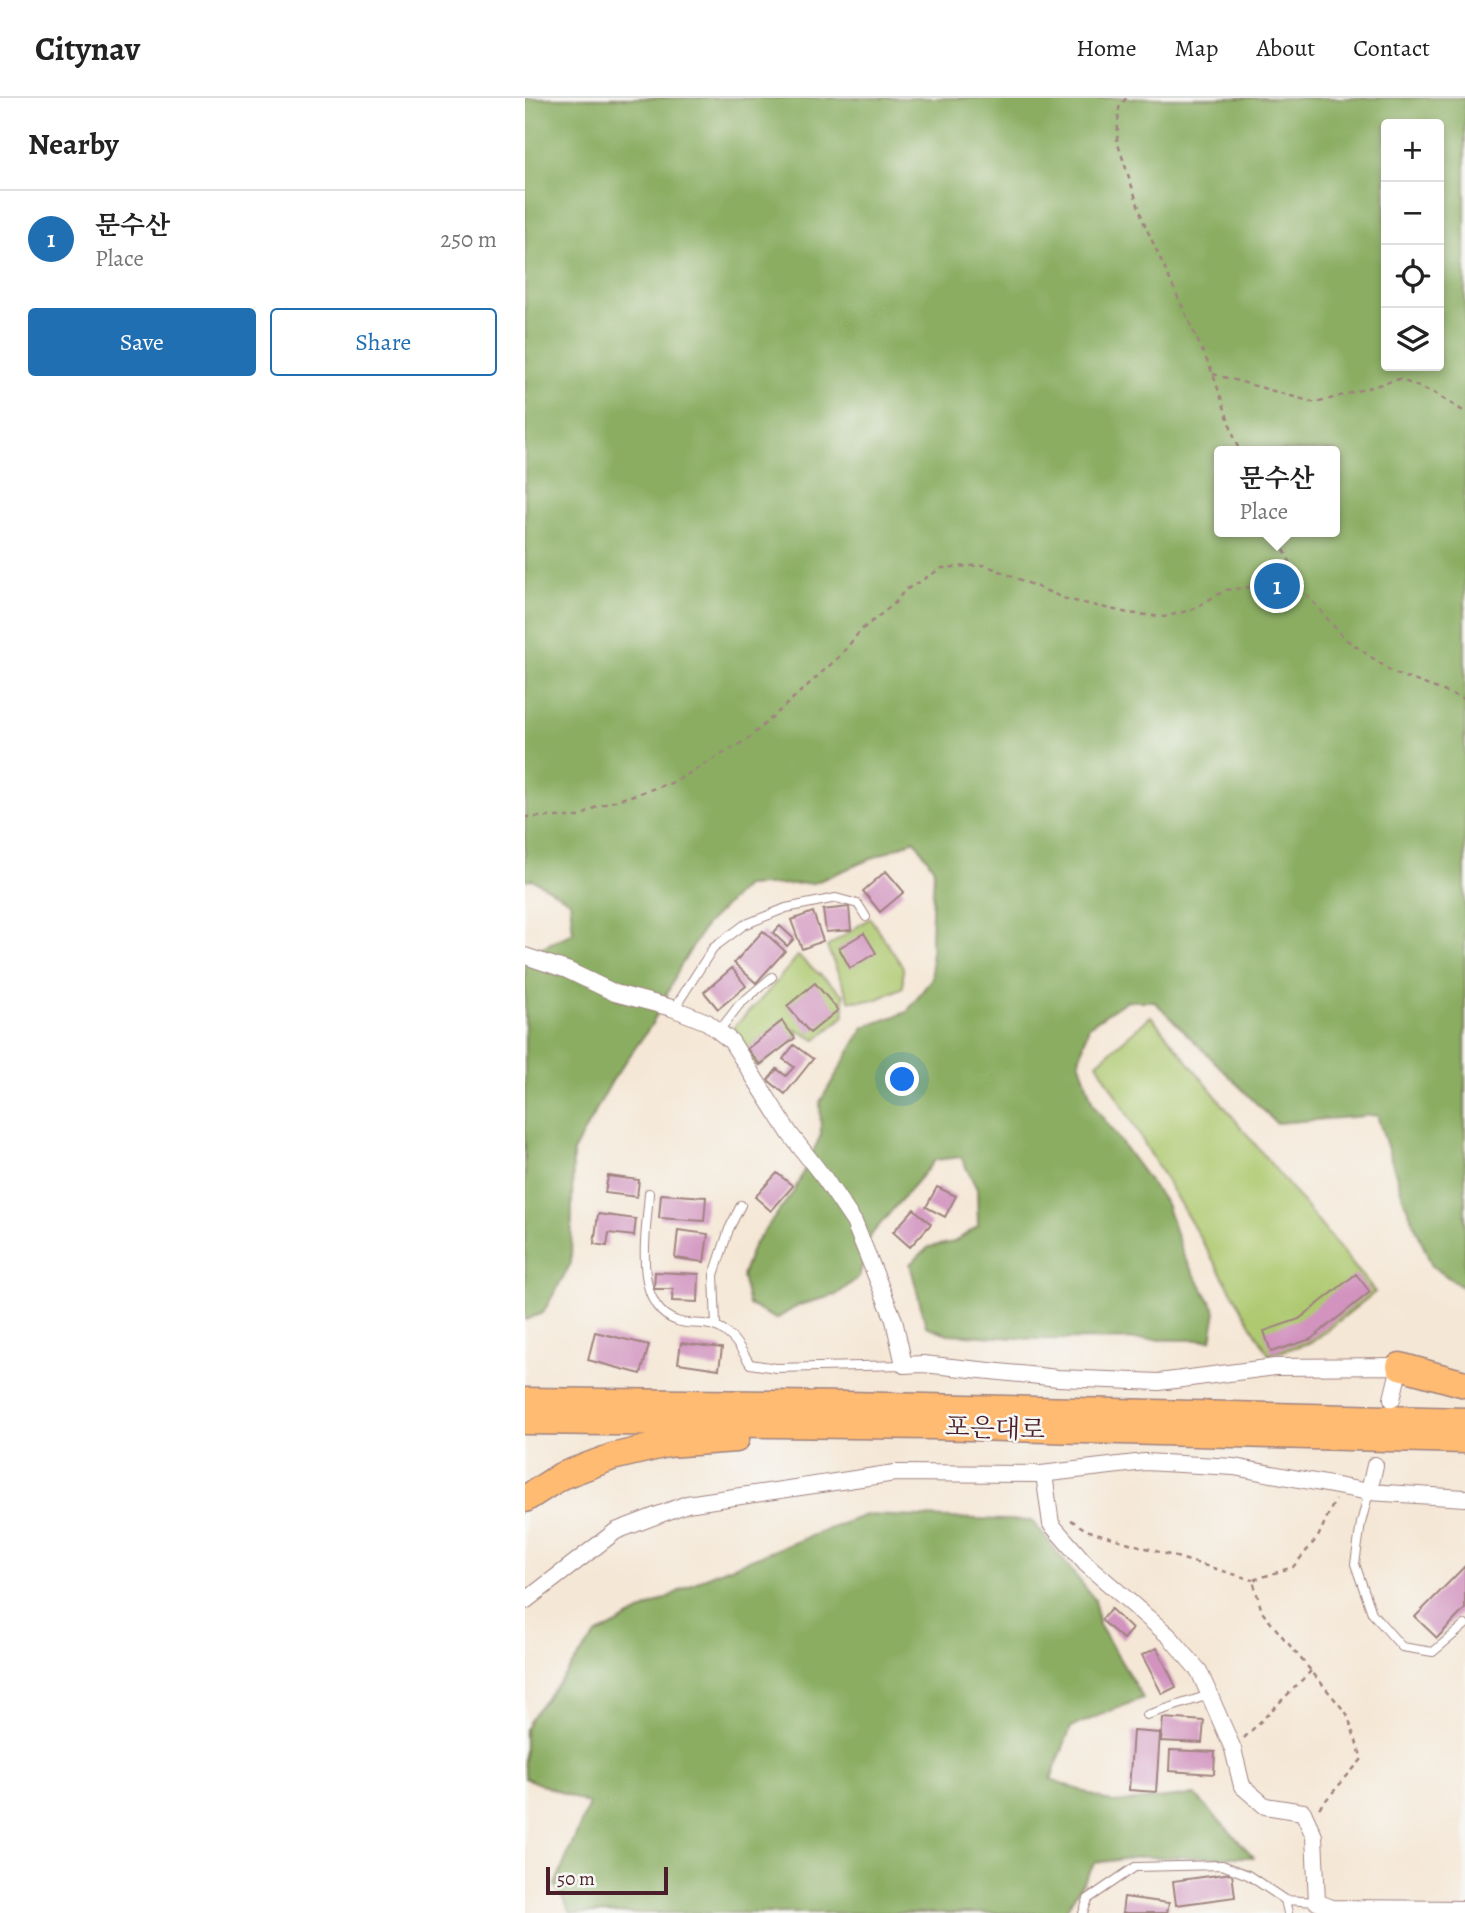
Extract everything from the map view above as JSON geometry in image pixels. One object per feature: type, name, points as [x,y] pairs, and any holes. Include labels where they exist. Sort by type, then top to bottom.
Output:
[{"type":"highway","points":[[1400,1366],[1465,1384]]},
{"type":"highway","points":[[525,1392],[674,1403]]},
{"type":"highway","name":"포은대로","points":[[525,1401],[848,1405],[1465,1420]]},
{"type":"highway","name":"포은대로","points":[[525,1421],[932,1426],[1465,1440]]},
{"type":"highway","points":[[525,1499],[561,1476],[612,1457],[667,1444],[932,1426]]},
{"type":"street","points":[[525,956],[567,970],[615,993],[674,1009],[707,1022],[730,1041],[790,1134],[854,1223],[894,1320],[904,1365],[923,1364],[1058,1378],[1159,1382],[1275,1367],[1400,1366],[1392,1399]]},
{"type":"street","points":[[525,1601],[616,1531],[687,1504],[895,1473],[1044,1474],[1145,1462],[1234,1467],[1369,1492],[1465,1498]]},
{"type":"street","points":[[1369,1492],[1375,1465]]},
{"type":"street","points":[[1044,1474],[1051,1524],[1086,1564],[1170,1637],[1199,1671],[1233,1749],[1242,1786],[1265,1806],[1303,1812],[1314,1836],[1317,1902],[1332,1908],[1465,1909]]},
{"type":"lane","points":[[674,1009],[713,948],[744,925],[786,908],[836,898],[858,904],[866,917]]},
{"type":"lane","points":[[719,1031],[739,1004],[772,977]]},
{"type":"lane","points":[[649,1193],[643,1251],[648,1286],[656,1309],[677,1321],[716,1325],[736,1340],[750,1364],[776,1368],[904,1365]]},
{"type":"lane","points":[[716,1325],[714,1275],[729,1230],[741,1205]]},
{"type":"lane","points":[[1369,1492],[1355,1564],[1372,1613],[1402,1647],[1433,1652],[1465,1625]]},
{"type":"lane","points":[[1147,1715],[1209,1695]]},
{"type":"lane","points":[[1083,1913],[1088,1899],[1135,1867],[1222,1865],[1248,1875],[1285,1900],[1317,1902]]},
{"type":"lane","points":[[1285,1900],[1287,1913]]},
{"type":"path","points":[[1126,98],[1119,108],[1117,141],[1145,223],[1213,374],[1237,446]]},
{"type":"path","points":[[1213,374],[1316,403],[1399,379],[1434,393],[1465,412]]},
{"type":"path","points":[[1278,537],[1307,595],[1344,638],[1394,673],[1465,699]]},
{"type":"path","points":[[525,817],[580,817],[596,807],[674,782],[699,765],[748,739],[840,656],[861,631],[894,604],[904,590],[942,568],[985,565],[1066,599],[1128,613],[1164,617],[1191,610],[1226,590],[1250,587],[1291,564]]},
{"type":"path","points":[[1048,1505],[1086,1531],[1253,1580],[1293,1567],[1318,1537],[1341,1487]]},
{"type":"path","points":[[1253,1580],[1262,1612],[1347,1714],[1362,1759],[1307,1820]]},
{"type":"path","points":[[1233,1749],[1311,1671]]},
{"type":"green space","points":[[525,98],[1465,98],[1465,1289],[1432,1266],[1405,1203],[1377,1115],[1276,1123],[1154,1001],[1126,1001],[1089,1026],[1079,1060],[1093,1104],[1166,1204],[1184,1257],[1216,1311],[1211,1340],[1033,1339],[948,1334],[926,1326],[910,1264],[929,1247],[954,1242],[978,1226],[977,1189],[961,1157],[935,1160],[870,1236],[859,1277],[836,1295],[799,1305],[776,1319],[749,1305],[742,1276],[753,1246],[794,1191],[821,1135],[820,1102],[864,1027],[907,1012],[932,978],[934,869],[915,840],[814,883],[745,886],[705,926],[680,967],[652,1024],[612,1081],[573,1152],[571,1263],[543,1313],[525,1320],[525,955],[573,933],[570,901],[532,879],[525,880]]},
{"type":"green space","points":[[870,918],[903,967],[903,987],[876,1000],[850,1001],[827,947]]},
{"type":"green space","points":[[798,956],[844,995],[844,1016],[816,1040],[795,1029],[798,1035],[795,1038],[760,1065],[750,1066],[740,1049],[733,1028]]},
{"type":"green space","points":[[1151,1016],[1375,1292],[1312,1342],[1269,1355],[1097,1063]]},
{"type":"green space","points":[[865,1515],[1032,1521],[1095,1600],[1098,1623],[1143,1698],[1071,1727],[1051,1779],[1113,1803],[1195,1795],[1254,1857],[1138,1857],[1095,1863],[1064,1913],[571,1913],[555,1885],[589,1804],[525,1778],[525,1730],[529,1720],[596,1635],[710,1575]]},
{"type":"building","points":[[886,871],[904,892],[880,912],[863,891]]},
{"type":"building","points":[[849,907],[851,930],[826,932],[823,910]]},
{"type":"building","points":[[813,912],[823,941],[802,949],[791,920]]},
{"type":"building","points":[[780,926],[794,939],[787,946],[773,933]]},
{"type":"building","points":[[763,931],[785,951],[756,983],[734,963]]},
{"type":"building","points":[[864,933],[876,953],[850,968],[839,948]]},
{"type":"building","points":[[732,968],[746,986],[718,1009],[704,992]]},
{"type":"building","points":[[815,983],[838,1010],[810,1033],[787,1006]]},
{"type":"building","points":[[782,1021],[795,1038],[760,1065],[747,1049]]},
{"type":"building","points":[[794,1045],[813,1059],[785,1094],[768,1080],[777,1069],[786,1076],[794,1067],[783,1059]]},
{"type":"building","points":[[777,1173],[793,1186],[771,1211],[755,1197]]},
{"type":"building","points":[[608,1176],[639,1180],[637,1197],[605,1193]]},
{"type":"building","points":[[937,1187],[956,1196],[945,1217],[926,1207]]},
{"type":"building","points":[[661,1194],[706,1197],[704,1221],[659,1218]]},
{"type":"building","points":[[914,1209],[931,1224],[910,1247],[893,1232]]},
{"type":"building","points":[[598,1214],[636,1219],[634,1236],[609,1233],[607,1246],[594,1244]]},
{"type":"building","points":[[678,1230],[708,1234],[704,1262],[675,1258]]},
{"type":"building","points":[[655,1272],[699,1274],[698,1302],[672,1301],[673,1289],[654,1289]]},
{"type":"building","points":[[1356,1274],[1370,1292],[1311,1339],[1271,1352],[1264,1331],[1299,1319]]},
{"type":"building","points":[[595,1332],[649,1345],[641,1374],[588,1360]]},
{"type":"building","points":[[681,1343],[722,1348],[719,1369],[678,1363]]},
{"type":"building","points":[[1465,1566],[1465,1609],[1437,1638],[1415,1617]]},
{"type":"building","points":[[1111,1609],[1132,1629],[1123,1639],[1101,1620]]},
{"type":"building","points":[[1157,1648],[1176,1687],[1162,1694],[1142,1655]]},
{"type":"building","points":[[1163,1718],[1204,1721],[1202,1743],[1161,1741]]},
{"type":"building","points":[[1133,1731],[1160,1733],[1156,1792],[1129,1790]]},
{"type":"building","points":[[1170,1750],[1215,1752],[1214,1774],[1169,1771]]},
{"type":"building","points":[[1232,1873],[1235,1897],[1176,1905],[1173,1881]]},
{"type":"building","points":[[1124,1897],[1169,1903],[1167,1913],[1122,1913]]},
{"type":"place","name":"문수산","points":[[1277,586]]}]
